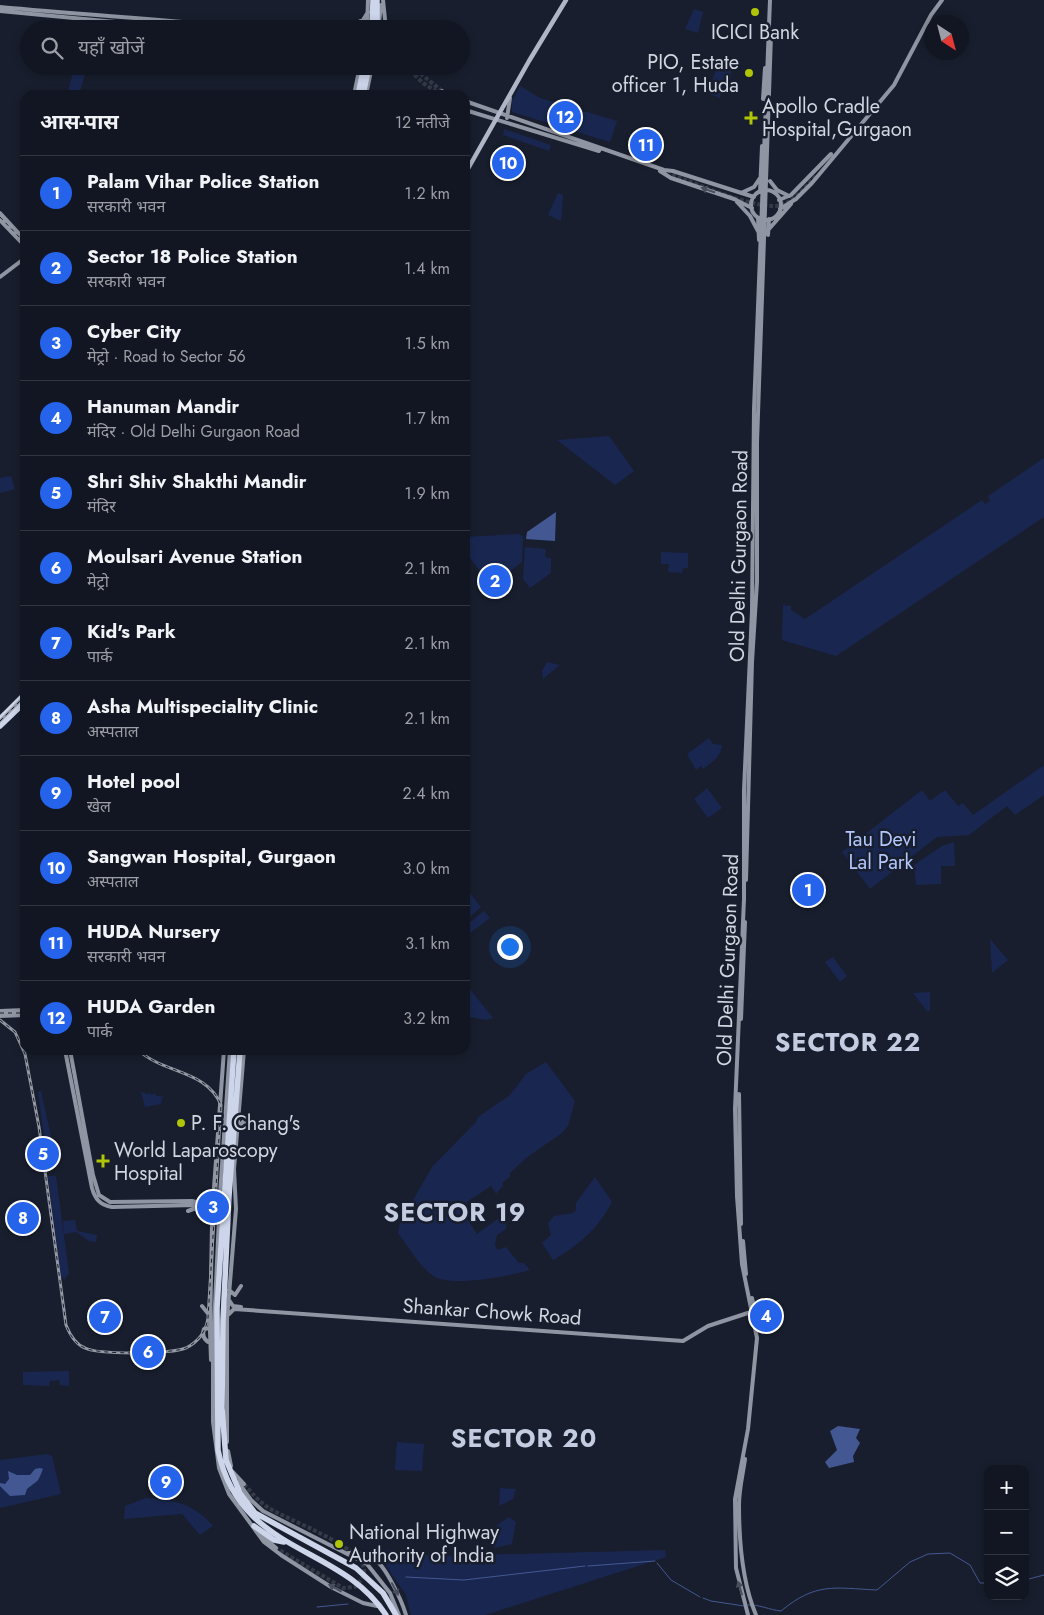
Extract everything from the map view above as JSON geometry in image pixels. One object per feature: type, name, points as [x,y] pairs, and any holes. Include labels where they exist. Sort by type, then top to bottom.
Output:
[{"type":"highway","points":[[372,20],[373,0]]},
{"type":"highway","points":[[379,20],[380,0]]},
{"type":"highway","points":[[359,90],[360,75]]},
{"type":"highway","points":[[365,90],[369,75]]},
{"type":"highway","points":[[0,719],[20,699]]},
{"type":"highway","points":[[0,726],[20,707]]},
{"type":"highway","points":[[232,1055],[222,1371],[223,1461],[232,1490],[246,1509],[286,1542],[358,1585],[380,1606],[386,1615]]},
{"type":"highway","points":[[226,1196],[242,1055]]},
{"type":"highway","points":[[223,1461],[240,1493],[255,1513],[356,1568],[383,1593],[398,1615]]},
{"type":"highway","points":[[254,1526],[274,1540],[286,1542]]},
{"type":"highway","points":[[304,1540],[310,1536]]},
{"type":"main road","points":[[368,0],[368,20]]},
{"type":"main road","points":[[380,0],[384,20]]},
{"type":"main road","points":[[470,160],[564,0]]},
{"type":"main road","points":[[760,192],[771,0]]},
{"type":"main road","points":[[822,167],[894,84],[941,0]]},
{"type":"main road","points":[[0,9],[128,20],[187,20]]},
{"type":"main road","points":[[0,9],[128,20]]},
{"type":"main road","points":[[363,20],[368,12]]},
{"type":"main road","points":[[470,165],[546,30]]},
{"type":"main road","points":[[761,301],[767,68]]},
{"type":"main road","points":[[767,68],[769,191]]},
{"type":"main road","points":[[355,90],[359,75]]},
{"type":"main road","points":[[507,118],[510,98]]},
{"type":"main road","points":[[470,103],[507,118],[672,174]]},
{"type":"main road","points":[[471,112],[486,115],[487,109]]},
{"type":"main road","points":[[471,112],[664,171],[673,171],[754,197]]},
{"type":"main road","points":[[780,200],[789,196],[830,158]]},
{"type":"main road","points":[[768,230],[830,158]]},
{"type":"main road","points":[[664,171],[671,178],[734,199],[752,208],[758,217],[760,235],[758,298],[761,301]]},
{"type":"main road","points":[[741,193],[756,185],[761,174]]},
{"type":"main road","points":[[770,180],[777,190],[789,196]]},
{"type":"main road","points":[[752,208],[754,197],[760,192],[769,191],[780,200]]},
{"type":"main road","points":[[734,199],[750,216],[760,235]]},
{"type":"main road","points":[[758,217],[769,219],[796,199]]},
{"type":"main road","points":[[780,200],[780,209]]},
{"type":"main road","points":[[0,213],[20,235]]},
{"type":"main road","points":[[761,301],[769,219]]},
{"type":"main road","points":[[0,220],[20,241]]},
{"type":"main road","points":[[0,277],[20,262]]},
{"type":"main road","name":"Old Delhi Gurgaon Road","points":[[756,1615],[752,1605],[743,1562],[739,1505],[750,1430],[759,1346],[754,1310],[744,1270],[736,1196],[735,1109],[744,899],[752,611],[754,409],[761,301]]},
{"type":"main road","points":[[0,1011],[20,1010]]},
{"type":"main road","points":[[2,1017],[20,1015]]},
{"type":"main road","points":[[66,1055],[92,1188],[104,1207],[201,1206],[216,1212],[219,1219],[213,1364],[214,1439],[218,1466],[229,1494],[254,1526],[276,1548]]},
{"type":"main road","points":[[71,1055],[93,1175],[100,1196],[114,1202],[192,1201],[235,1211]]},
{"type":"main road","points":[[214,1188],[223,1055]]},
{"type":"main road","points":[[231,1055],[220,1194],[224,1200],[229,1199],[232,1194],[243,1055]]},
{"type":"main road","points":[[220,1088],[229,1066]]},
{"type":"main road","points":[[237,1129],[242,1121],[248,1121],[250,1124]]},
{"type":"main road","points":[[234,1169],[235,1211],[227,1319],[227,1448],[233,1472],[247,1496],[269,1515],[367,1564],[380,1579],[395,1602],[398,1615]]},
{"type":"main road","points":[[188,1211],[201,1206]]},
{"type":"main road","points":[[212,1225],[210,1343],[213,1364]]},
{"type":"main road","points":[[218,1245],[219,1248],[226,1249],[233,1242]]},
{"type":"main road","points":[[229,1290],[236,1294],[241,1286]]},
{"type":"main road","name":"Shankar Chowk Road","points":[[229,1300],[236,1306],[280,1311],[681,1339],[687,1338],[707,1324],[754,1310]]},
{"type":"main road","points":[[202,1306],[210,1316]]},
{"type":"main road","name":"Shankar Chowk Road","points":[[227,1319],[229,1313],[234,1309],[683,1341],[708,1326],[754,1310]]},
{"type":"main road","name":"Old Delhi Gurgaon Road","points":[[748,1615],[738,1579],[735,1499],[748,1429],[757,1344],[754,1310]]},
{"type":"main road","points":[[213,1381],[218,1376],[224,1378],[225,1403],[228,1408]]},
{"type":"main road","points":[[233,1472],[244,1484]]},
{"type":"main road","points":[[254,1526],[260,1538],[281,1556],[363,1603],[380,1606]]},
{"type":"main road","points":[[346,1553],[365,1555],[377,1561],[387,1574],[403,1604],[406,1615]]},
{"type":"main road","points":[[736,1560],[740,1565],[743,1562]]},
{"type":"main road","points":[[395,1602],[403,1604]]},
{"type":"green space","points":[[694,9],[703,12],[698,33],[685,29]]},
{"type":"green space","points":[[720,61],[731,63],[731,94],[722,91],[720,98],[707,93]]},
{"type":"green space","points":[[72,75],[85,75],[80,90],[68,90]]},
{"type":"green space","points":[[520,86],[540,98],[617,121],[610,142],[512,112],[512,101]]},
{"type":"green space","points":[[504,129],[551,145],[549,151],[503,135]]},
{"type":"green space","points":[[558,193],[563,195],[561,221],[548,215]]},
{"type":"green space","points":[[609,436],[634,471],[615,485],[557,440]]},
{"type":"green space","points":[[1044,458],[1044,517],[836,656],[782,640],[783,605],[791,606],[791,610],[805,619],[982,500],[985,504],[990,501],[988,496]]},
{"type":"green space","points":[[11,476],[15,489],[0,493],[0,478]]},
{"type":"green space","points":[[519,534],[523,536],[522,562],[491,586],[470,558],[470,537]]},
{"type":"green space","points":[[525,547],[546,549],[545,557],[551,558],[551,573],[530,588],[523,579]]},
{"type":"green space","points":[[661,552],[688,553],[688,568],[683,568],[682,573],[668,572],[669,564],[661,564]]},
{"type":"green space","points":[[547,662],[560,665],[543,679],[542,671]]},
{"type":"green space","points":[[709,738],[713,744],[722,745],[720,753],[716,759],[703,769],[701,766],[696,770],[687,754]]},
{"type":"green space","name":"Tau Devi Lal Park","points":[[1044,765],[1044,795],[1015,815],[1007,806],[969,835],[937,837],[870,889],[842,852],[922,790],[930,801],[945,790],[958,806],[963,803],[973,815]]},
{"type":"green space","points":[[707,788],[722,808],[708,818],[694,799]]},
{"type":"green space","points":[[954,842],[955,866],[941,866],[941,884],[916,885],[914,865],[942,846]]},
{"type":"green space","points":[[470,893],[481,907],[470,917]]},
{"type":"green space","points":[[484,911],[490,918],[470,933],[470,922]]},
{"type":"green space","points":[[990,939],[1008,960],[992,973]]},
{"type":"green space","points":[[833,957],[847,976],[840,982],[825,962]]},
{"type":"green space","points":[[470,989],[493,1018],[486,1020],[470,1017]]},
{"type":"green space","points":[[930,992],[930,1011],[927,1011],[913,993]]},
{"type":"green space","points":[[546,1062],[575,1101],[568,1126],[562,1133],[526,1158],[510,1173],[510,1177],[502,1183],[503,1186],[496,1194],[491,1186],[467,1202],[462,1211],[477,1234],[507,1212],[506,1229],[497,1235],[495,1246],[498,1250],[506,1247],[519,1263],[524,1263],[530,1270],[468,1281],[443,1280],[435,1277],[420,1263],[398,1233],[400,1223],[432,1167],[476,1122],[478,1117],[510,1095],[526,1074]]},
{"type":"green space","points":[[41,1091],[55,1155],[47,1157],[38,1092]]},
{"type":"green space","points":[[141,1092],[148,1094],[149,1092],[151,1095],[155,1093],[156,1096],[165,1097],[162,1098],[161,1104],[145,1107]]},
{"type":"green space","points":[[48,1176],[56,1176],[69,1273],[65,1279],[61,1277]]},
{"type":"green space","points":[[595,1177],[612,1202],[601,1220],[587,1235],[571,1249],[553,1260],[542,1243],[551,1235],[548,1223],[554,1216],[573,1213],[576,1210],[576,1203]]},
{"type":"green space","points":[[75,1220],[77,1231],[97,1235],[96,1242],[89,1241],[76,1232],[64,1234],[63,1221]]},
{"type":"green space","points":[[69,1371],[69,1386],[60,1385],[59,1380],[50,1381],[49,1386],[23,1385],[23,1372]]},
{"type":"green space","points":[[397,1442],[424,1444],[422,1471],[395,1470]]},
{"type":"green space","points":[[47,1454],[52,1456],[61,1494],[0,1508],[0,1460]]},
{"type":"green space","points":[[500,1488],[516,1489],[513,1499],[499,1506]]},
{"type":"green space","points":[[146,1498],[183,1504],[199,1513],[213,1526],[200,1535],[182,1514],[124,1519],[125,1506]]},
{"type":"green space","points":[[509,1517],[516,1522],[512,1544],[494,1548],[497,1525]]},
{"type":"green space","points":[[385,1550],[437,1556],[665,1550],[666,1557],[485,1615],[411,1615],[406,1595],[386,1566],[382,1555]]},
{"type":"shaded area","points":[[556,512],[555,541],[526,539],[527,532]]},
{"type":"shaded area","points":[[838,1426],[860,1429],[856,1438],[860,1443],[853,1456],[854,1462],[829,1468],[825,1462],[837,1450],[830,1431]]},
{"type":"shaded area","points":[[35,1469],[43,1469],[38,1479],[27,1489],[25,1495],[10,1496],[0,1486],[0,1483],[5,1484],[9,1479],[8,1471],[17,1475],[30,1475]]},
{"type":"waterway","points":[[748,1605],[781,1611],[793,1602],[815,1591],[837,1588],[877,1590],[910,1562],[928,1554],[950,1553],[970,1565],[980,1583],[984,1583]]},
{"type":"waterway","points":[[588,1566],[655,1561]]},
{"type":"waterway","points":[[657,1563],[671,1580],[700,1597]]},
{"type":"waterway","points":[[406,1577],[464,1580],[585,1566]]},
{"type":"waterway","points":[[1029,1579],[1044,1575]]},
{"type":"waterway","points":[[703,1598],[744,1606]]},
{"type":"waterway","points":[[317,1607],[348,1604]]},
{"type":"tunnel","points":[[415,75],[434,90]]},
{"type":"tunnel","points":[[422,75],[441,90]]},
{"type":"tunnel","points":[[672,175],[744,201],[772,206],[782,205],[792,200],[817,175]]},
{"type":"tunnel","points":[[212,1225],[214,1188]]},
{"type":"tunnel","points":[[244,1484],[269,1508],[339,1543],[352,1552],[361,1561],[364,1575],[355,1587],[343,1588],[276,1548]]},
{"type":"railway","points":[[0,217],[20,238]]},
{"type":"railway","points":[[0,721],[20,701]]},
{"type":"railway","points":[[0,1013],[20,1013]]},
{"type":"railway","points":[[0,1020],[15,1032],[20,1043]]},
{"type":"railway","points":[[25,1055],[39,1127],[66,1325],[71,1336],[85,1348],[105,1352],[135,1353],[166,1352],[186,1348],[201,1336],[205,1327],[208,1318],[221,1105],[206,1085],[144,1055]]},
{"type":"place","name":"ICICI Bank","points":[[755,12]]},
{"type":"place","name":"PIO, Estate officer 1, Huda","points":[[749,73]]},
{"type":"place","name":"HUDA Garden","points":[[565,117]]},
{"type":"place","name":"Apollo Cradle Hospital,Gurgaon","points":[[751,118]]},
{"type":"place","name":"HUDA Nursery","points":[[646,145]]},
{"type":"place","name":"Sangwan Hospital, Gurgaon","points":[[508,163]]},
{"type":"place","name":"Sector 18 Police Station","points":[[495,581]]},
{"type":"place","name":"Palam Vihar Police Station","points":[[808,890]]},
{"type":"place","name":"P. F. Chang's","points":[[181,1123]]},
{"type":"place","name":"Shri Shiv Shakthi Mandir","points":[[43,1154]]},
{"type":"place","name":"World Laparoscopy Hospital","points":[[103,1161]]},
{"type":"place","name":"Cyber City","points":[[213,1207]]},
{"type":"place","name":"Asha Multispeciality Clinic","points":[[23,1218]]},
{"type":"place","name":"Hanuman Mandir","points":[[766,1316]]},
{"type":"place","name":"Kid's Park","points":[[105,1317]]},
{"type":"place","name":"Moulsari Avenue Station","points":[[148,1352]]},
{"type":"place","name":"Hotel pool","points":[[166,1482]]},
{"type":"place","name":"National Highway Authority of India","points":[[339,1544]]},
{"type":"district","name":"SECTOR 22","points":[[848,1042]]},
{"type":"district","name":"SECTOR 19","points":[[455,1212]]},
{"type":"district","name":"SECTOR 20","points":[[524,1438]]}]
